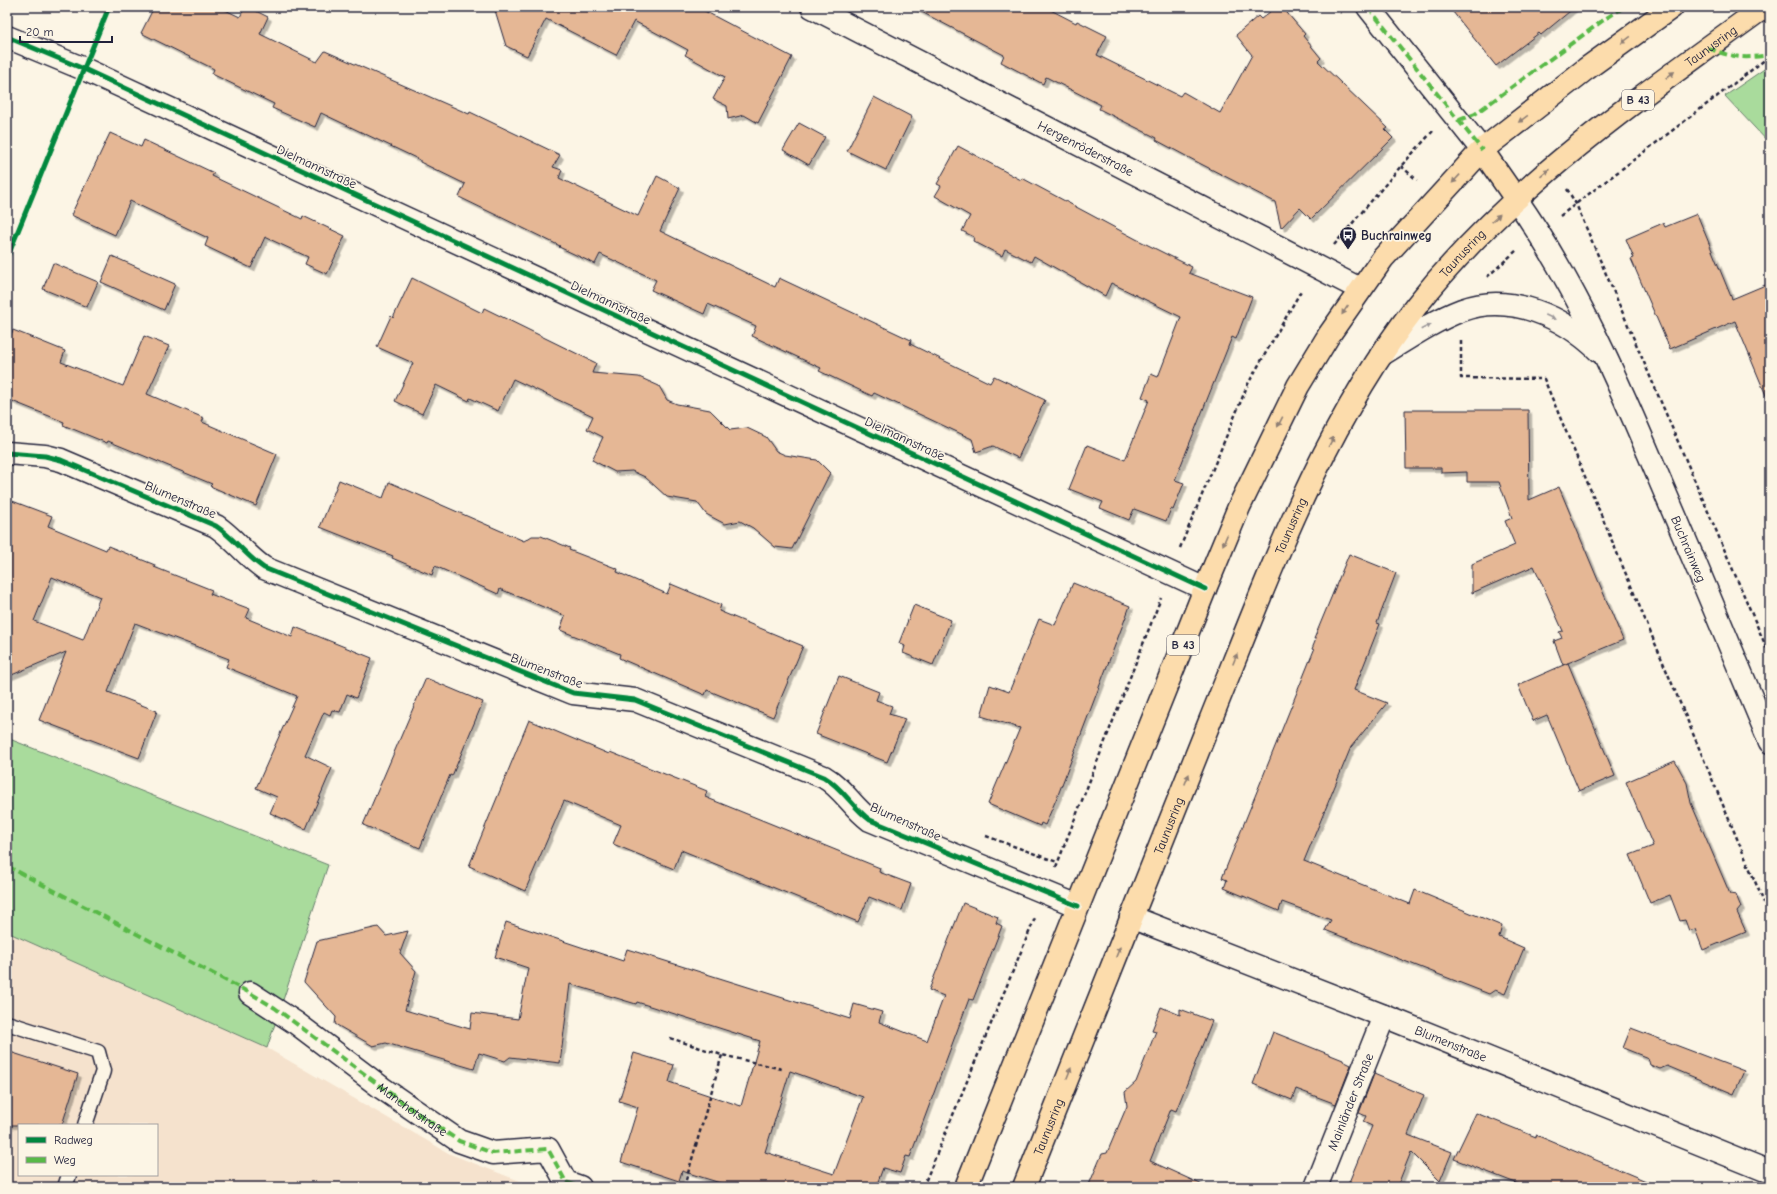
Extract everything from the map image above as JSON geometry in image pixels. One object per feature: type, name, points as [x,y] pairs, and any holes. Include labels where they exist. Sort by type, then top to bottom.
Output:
[{"type":"main road","name":"B 43","points":[[966,1187],[1205,589],[1246,494],[1298,386],[1360,289],[1382,258],[1482,150],[1586,69],[1672,7]]},
{"type":"main road","name":"Taunusring","points":[[1024,1187],[1288,532],[1313,476],[1356,396],[1381,355],[1418,304],[1479,235],[1516,199],[1553,166],[1668,76],[1764,7]]},
{"type":"main road","points":[[1482,150],[1516,199]]},
{"type":"street","name":"Hergenröderstraße","points":[[812,7],[1360,289]]},
{"type":"street","points":[[1368,7],[1482,150]]},
{"type":"street","name":"Dielmannstraße","points":[[7,37],[91,73],[1205,589]]},
{"type":"street","name":"Buchrainweg","points":[[1516,199],[1539,232],[1605,357],[1640,433],[1770,742]]},
{"type":"street","name":"Buchrainweg","points":[[1381,355],[1424,328],[1461,310],[1474,306],[1496,304],[1526,308],[1540,313],[1579,333],[1605,357]]},
{"type":"street","name":"Blumenstraße","points":[[7,453],[45,456],[61,460],[216,526],[227,534],[250,558],[264,568],[566,690],[582,695],[613,696],[635,700],[824,777],[835,783],[854,807],[870,820],[1078,906]]},
{"type":"street","name":"Blumenstraße","points":[[1132,917],[1384,1016],[1770,1172]]},
{"type":"street","name":"Manchotstraße","points":[[250,994],[296,1023],[411,1109],[459,1141],[493,1153],[548,1149],[566,1182],[580,1187]]},
{"type":"street","name":"Mainländer Straße","points":[[1316,1187],[1384,1016]]},
{"type":"lane","points":[[7,1023],[98,1052],[103,1071],[85,1124]]},
{"type":"lane","points":[[65,1187],[69,1176]]},
{"type":"path","points":[[1770,56],[1539,232],[1471,291],[1461,310],[1461,378],[1544,379],[1770,917]]},
{"type":"path","points":[[1553,166],[1576,204],[1770,656]]},
{"type":"path","points":[[670,1038],[722,1055],[782,1069]]},
{"type":"path","points":[[684,1187],[722,1055]]},
{"type":"shaded area","points":[[7,932],[267,1048],[450,1154],[535,1187],[7,1187]]},
{"type":"green space","points":[[1770,65],[1770,144],[1725,96]]},
{"type":"green space","points":[[7,738],[328,865],[267,1048],[7,932]]},
{"type":"building","points":[[154,7],[219,7],[240,17],[245,7],[248,7],[268,17],[260,34],[317,62],[325,51],[469,114],[470,112],[560,155],[553,167],[562,170],[559,178],[638,216],[657,176],[680,188],[660,231],[775,287],[779,278],[911,340],[910,344],[990,383],[994,376],[1045,400],[1018,458],[993,446],[976,452],[972,439],[874,393],[872,396],[819,371],[821,368],[752,336],[756,326],[708,304],[704,314],[651,290],[656,280],[600,254],[595,264],[559,247],[560,246],[459,197],[465,184],[420,162],[420,160],[321,113],[315,127],[272,108],[274,104],[212,74],[214,69],[141,33]]},
{"type":"building","points":[[494,7],[697,7],[792,57],[758,123],[744,115],[728,119],[727,106],[713,99],[725,77],[685,55],[688,50],[634,21],[616,55],[546,19],[527,56],[506,46]]},
{"type":"building","points":[[912,7],[1045,7],[1076,23],[1077,21],[1107,36],[1097,55],[1180,96],[1183,92],[1220,113],[1252,55],[1236,35],[1258,16],[1261,19],[1276,7],[1282,7],[1305,34],[1303,36],[1321,58],[1318,61],[1388,128],[1385,130],[1393,138],[1311,219],[1300,208],[1281,228],[1275,202],[1156,140],[1157,138],[1099,109],[1101,105],[1046,77],[1043,84],[1001,62],[1004,55]]},
{"type":"building","points":[[1449,7],[1575,7],[1541,35],[1539,33],[1496,66]]},
{"type":"building","points":[[874,97],[912,117],[886,170],[847,151]]},
{"type":"building","points":[[799,123],[825,137],[809,165],[783,150]]},
{"type":"building","points":[[110,133],[141,147],[144,140],[214,173],[212,176],[302,219],[303,216],[345,236],[327,274],[305,264],[308,257],[265,237],[251,268],[205,246],[208,238],[130,201],[115,235],[71,215]]},
{"type":"building","points":[[958,146],[1021,180],[1022,178],[1192,267],[1189,273],[1252,297],[1236,339],[1232,337],[1175,480],[1184,483],[1173,510],[1171,509],[1166,521],[1134,509],[1129,520],[1100,508],[1103,502],[1069,489],[1087,445],[1125,460],[1149,400],[1142,397],[1151,374],[1158,377],[1181,317],[1111,283],[1105,296],[1034,256],[1031,262],[1005,249],[1002,256],[973,241],[974,237],[962,231],[970,216],[935,196],[941,186],[937,184]]},
{"type":"building","points":[[1697,214],[1732,299],[1770,283],[1770,405],[1735,321],[1670,349],[1631,259],[1634,258],[1626,239],[1663,223],[1665,227]]},
{"type":"building","points":[[112,256],[175,284],[164,310],[101,282]]},
{"type":"building","points":[[53,263],[98,282],[87,307],[43,289]]},
{"type":"building","points":[[412,278],[482,313],[484,308],[596,363],[592,373],[639,377],[659,386],[667,400],[677,404],[710,410],[730,430],[747,428],[766,437],[776,451],[785,455],[817,460],[830,473],[792,549],[775,547],[753,528],[740,521],[725,524],[706,514],[697,502],[667,497],[645,477],[632,471],[615,472],[592,460],[603,437],[587,429],[593,416],[513,379],[498,411],[470,398],[469,401],[436,385],[422,414],[395,401],[413,363],[377,347],[391,316],[393,318]]},
{"type":"building","points":[[13,330],[65,351],[61,362],[123,386],[144,336],[169,346],[147,394],[204,418],[202,422],[277,454],[256,506],[210,486],[212,484],[108,441],[107,443],[63,425],[64,422],[7,399],[7,344]]},
{"type":"building","points":[[1405,410],[1528,410],[1529,500],[1559,487],[1623,640],[1563,665],[1554,641],[1562,638],[1559,632],[1563,631],[1534,566],[1472,593],[1472,564],[1515,545],[1505,521],[1512,518],[1499,482],[1467,482],[1467,472],[1441,473],[1441,468],[1406,468]]},
{"type":"building","points":[[339,480],[383,498],[389,482],[524,541],[532,536],[541,536],[570,548],[569,550],[618,569],[617,572],[667,594],[671,584],[721,605],[719,611],[803,646],[773,717],[707,690],[705,695],[619,658],[620,654],[560,630],[565,616],[500,589],[498,594],[435,566],[432,575],[392,558],[393,556],[320,527]]},
{"type":"building","points":[[7,499],[52,516],[48,526],[106,550],[108,546],[155,565],[154,567],[212,590],[210,594],[250,609],[246,618],[292,637],[295,627],[372,658],[356,698],[347,694],[340,712],[332,710],[330,715],[324,712],[305,755],[332,768],[306,829],[270,813],[277,797],[256,788],[297,696],[226,667],[229,659],[135,623],[108,692],[157,711],[139,758],[39,720],[66,652],[7,677]],"holes":[[[52,577],[100,597],[83,640],[34,621]]]},
{"type":"building","points":[[1349,554],[1396,573],[1377,623],[1380,624],[1354,690],[1387,703],[1351,747],[1304,861],[1410,904],[1415,890],[1502,926],[1499,937],[1524,948],[1505,994],[1495,990],[1489,994],[1325,930],[1331,920],[1282,902],[1279,911],[1224,888],[1227,880],[1222,878],[1314,650],[1312,649],[1316,639],[1314,639]]},
{"type":"building","points":[[1073,583],[1130,606],[1058,795],[1045,825],[1041,823],[1040,826],[988,804],[1020,728],[981,716],[990,685],[1009,692],[1039,619],[1055,625]]},
{"type":"building","points":[[914,605],[951,620],[933,665],[903,653],[905,646],[899,643]]},
{"type":"building","points":[[1568,663],[1615,776],[1579,791],[1547,715],[1533,721],[1518,685]]},
{"type":"building","points":[[839,676],[879,692],[876,700],[892,706],[889,714],[905,719],[887,762],[816,734]]},
{"type":"building","points":[[426,678],[483,702],[452,776],[450,775],[420,848],[363,825]]},
{"type":"building","points":[[529,720],[609,754],[610,752],[707,791],[705,797],[880,868],[879,872],[911,884],[902,910],[869,897],[858,922],[681,850],[674,869],[613,844],[621,825],[564,801],[525,891],[469,866]]},
{"type":"building","points":[[1675,761],[1687,783],[1691,803],[1730,894],[1736,895],[1741,907],[1737,912],[1746,932],[1703,950],[1695,929],[1689,931],[1685,920],[1680,921],[1670,895],[1650,903],[1630,855],[1653,846],[1626,782]]},
{"type":"building","points":[[963,903],[998,917],[996,923],[1002,926],[973,1000],[969,999],[910,1157],[906,1156],[900,1173],[883,1168],[876,1187],[733,1187],[682,1171],[679,1181],[621,1162],[638,1107],[619,1101],[634,1053],[674,1065],[669,1082],[741,1106],[760,1041],[637,1002],[636,1004],[570,984],[560,1063],[510,1057],[505,1061],[479,1053],[474,1069],[386,1043],[373,1046],[335,1024],[336,1017],[304,982],[317,941],[378,927],[386,936],[408,931],[400,953],[416,971],[405,1010],[470,1029],[472,1013],[518,1019],[528,968],[495,957],[506,922],[623,961],[627,949],[850,1019],[854,1004],[882,1012],[879,1022],[927,1041],[944,996],[929,990]],"holes":[[[790,1071],[863,1097],[834,1174],[765,1152]]]},
{"type":"building","points":[[1161,1007],[1180,1015],[1180,1009],[1212,1021],[1176,1111],[1171,1109],[1150,1161],[1207,1187],[1088,1187],[1102,1154],[1107,1153],[1127,1106],[1125,1092],[1136,1082],[1156,1031],[1152,1030]]},
{"type":"building","points":[[1631,1028],[1744,1071],[1734,1094],[1667,1066],[1660,1069],[1650,1065],[1648,1058],[1623,1048]]},
{"type":"building","points":[[1273,1032],[1343,1060],[1351,1065],[1336,1104],[1296,1089],[1292,1100],[1253,1084]]},
{"type":"building","points":[[7,1051],[78,1074],[62,1124],[7,1125]]},
{"type":"building","points":[[1374,1074],[1424,1095],[1408,1135],[1452,1152],[1440,1181],[1411,1152],[1397,1187],[1347,1187],[1372,1126],[1363,1122],[1366,1116],[1359,1113]]},
{"type":"building","points":[[1476,1113],[1536,1137],[1536,1135],[1658,1187],[1526,1187],[1454,1159]]},
{"type":"marked path","points":[[1368,7],[1482,150]]},
{"type":"marked path","points":[[1459,120],[1475,114],[1605,19],[1624,7]]},
{"type":"marked path","points":[[1708,48],[1738,57],[1770,55]]},
{"type":"marked path","points":[[7,866],[250,993],[275,1008],[417,1113],[459,1141],[493,1153],[548,1149],[566,1182],[580,1187]]},
{"type":"cycle path","points":[[7,258],[109,7]]},
{"type":"cycle path","points":[[7,37],[84,69],[1205,589]]},
{"type":"cycle path","points":[[7,453],[45,456],[61,460],[216,526],[264,568],[573,693],[635,700],[824,777],[831,781],[870,820],[1078,906]]},
{"type":"place","name":"Buchrainweg","points":[[1348,250]]}]
